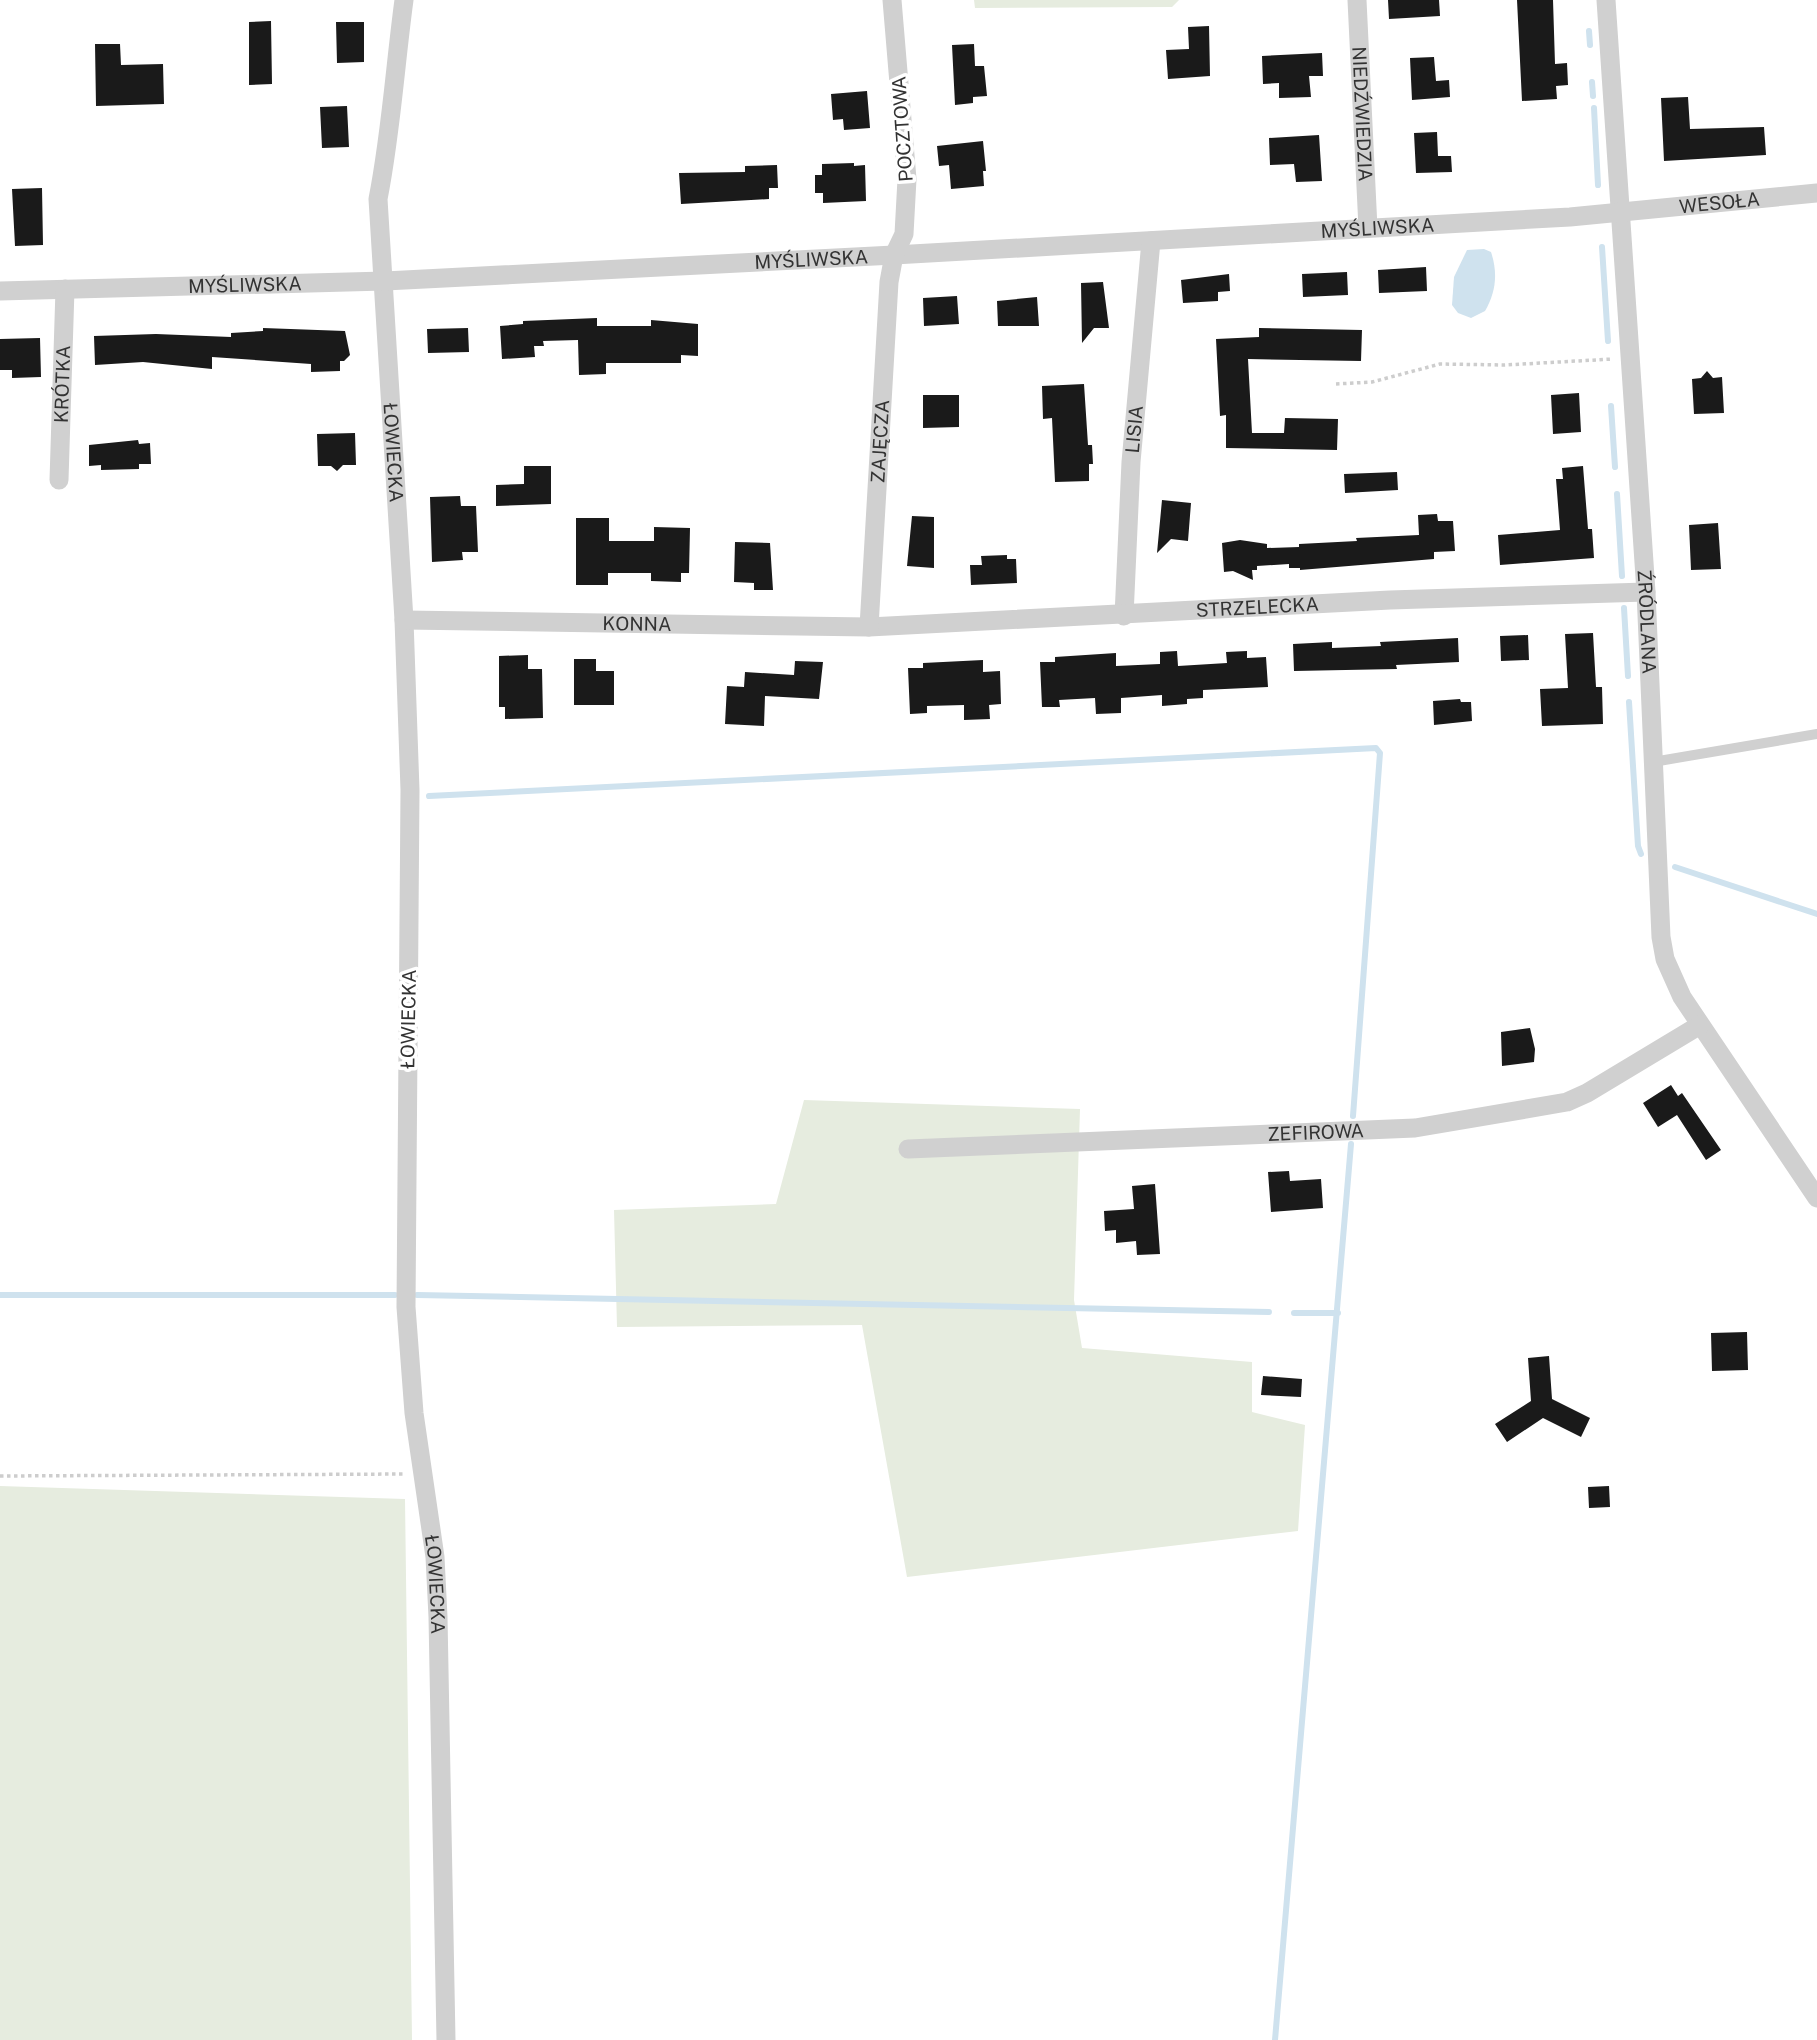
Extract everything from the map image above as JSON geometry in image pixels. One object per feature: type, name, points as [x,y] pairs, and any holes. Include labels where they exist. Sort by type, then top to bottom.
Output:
[{"type":"street","name":"ŁOWIECKA","points":[[404,0],[391,93],[387,152],[378,199],[404,620],[411,790],[406,1307],[423,1474],[435,1557],[439,1617],[446,2040]]},
{"type":"street","name":"POCZTOWA","points":[[892,0],[907,180],[904,234],[894,255]]},
{"type":"street","name":"NIEDŹWIEDZIA","points":[[1357,0],[1367,228]]},
{"type":"street","name":"ŹRÓDLANA","points":[[1606,0],[1646,592],[1661,937],[1671,975],[1700,1025],[1817,1198]]},
{"type":"street","name":"WESOŁA","points":[[1620,211],[1817,193]]},
{"type":"street","name":"MYŚLIWSKA","points":[[0,291],[385,281],[1151,241],[1620,211]]},
{"type":"street","name":"LISIA","points":[[1124,616],[1131,462],[1151,241]]},
{"type":"street","name":"ZAJĘCZA","points":[[869,627],[884,353],[894,255]]},
{"type":"street","name":"KRÓTKA","points":[[59,480],[65,289]]},
{"type":"street","name":"STRZELECKA","points":[[869,627],[1124,616],[1390,600],[1646,592]]},
{"type":"street","name":"KONNA","points":[[404,620],[869,627]]},
{"type":"street","name":"ZEFIROWA","points":[[908,1149],[1415,1128],[1567,1102],[1587,1093],[1700,1025]]},
{"type":"lane","points":[[1653,762],[1817,734]]},
{"type":"path","points":[[1336,384],[1372,382],[1440,364],[1505,365],[1629,357]]},
{"type":"path","points":[[0,1476],[423,1474]]},
{"type":"shaded area","points":[[974,0],[1179,0],[1172,7],[975,8]]},
{"type":"shaded area","points":[[804,1100],[1080,1109],[1074,1300],[1082,1348],[1252,1362],[1252,1412],[1305,1425],[1298,1531],[907,1577],[862,1325],[617,1327],[614,1210],[776,1204]]},
{"type":"shaded area","points":[[0,1486],[405,1499],[412,2040],[0,2040]]},
{"type":"water","points":[[1484,249],[1491,252],[1493,260],[1494,290],[1485,311],[1471,318],[1458,313],[1452,305],[1454,277],[1467,250]]},
{"type":"building","points":[[1388,0],[1439,0],[1440,16],[1389,19]]},
{"type":"building","points":[[1517,0],[1553,0],[1555,64],[1567,63],[1568,85],[1556,86],[1557,99],[1522,101]]},
{"type":"building","points":[[271,21],[272,84],[249,85],[249,22]]},
{"type":"building","points":[[336,22],[364,22],[364,62],[337,63]]},
{"type":"building","points":[[1209,26],[1210,76],[1168,79],[1166,50],[1189,49],[1188,27]]},
{"type":"building","points":[[95,44],[120,44],[121,65],[163,64],[164,104],[96,106]]},
{"type":"building","points":[[974,44],[975,66],[984,66],[987,96],[973,97],[973,103],[955,105],[952,45]]},
{"type":"building","points":[[1322,53],[1323,76],[1309,76],[1311,97],[1279,98],[1279,83],[1263,84],[1262,56]]},
{"type":"building","points":[[1434,57],[1436,81],[1449,80],[1450,97],[1412,100],[1410,58]]},
{"type":"building","points":[[867,91],[870,128],[844,130],[843,119],[833,120],[831,94]]},
{"type":"building","points":[[1688,97],[1690,129],[1764,127],[1766,155],[1664,161],[1661,98]]},
{"type":"building","points":[[347,106],[349,147],[322,148],[320,107]]},
{"type":"building","points":[[1437,132],[1438,156],[1451,156],[1452,172],[1416,173],[1414,133]]},
{"type":"building","points":[[1319,135],[1322,181],[1296,182],[1294,164],[1270,165],[1269,138]]},
{"type":"building","points":[[983,141],[986,171],[983,171],[984,186],[951,189],[949,165],[939,166],[937,146]]},
{"type":"building","points":[[854,163],[854,166],[865,165],[866,201],[823,203],[823,193],[815,193],[815,175],[822,175],[822,164]]},
{"type":"building","points":[[777,165],[778,188],[769,188],[769,199],[681,204],[679,173],[745,172],[745,166]]},
{"type":"building","points":[[42,188],[43,245],[15,246],[12,189]]},
{"type":"building","points":[[1426,267],[1427,291],[1379,293],[1378,270]]},
{"type":"building","points":[[1347,272],[1348,295],[1303,297],[1302,274]]},
{"type":"building","points":[[1229,274],[1230,291],[1218,292],[1218,301],[1183,303],[1181,280]]},
{"type":"building","points":[[1103,282],[1109,328],[1094,328],[1082,343],[1081,283]]},
{"type":"building","points":[[957,296],[959,324],[924,326],[923,298]]},
{"type":"building","points":[[1037,297],[1039,326],[998,326],[997,301]]},
{"type":"building","points":[[597,318],[597,326],[651,326],[651,320],[698,324],[698,356],[681,355],[681,363],[606,363],[606,374],[579,375],[578,340],[543,341],[544,346],[534,346],[535,357],[502,359],[500,326],[523,324],[523,321]]},
{"type":"building","points":[[263,328],[345,331],[350,355],[340,361],[340,371],[311,372],[311,364],[212,357],[212,369],[143,362],[95,365],[94,336],[156,334],[231,337],[231,333],[263,331]]},
{"type":"building","points":[[468,328],[469,352],[428,353],[427,329]]},
{"type":"building","points":[[1259,328],[1362,330],[1361,361],[1248,359],[1252,433],[1284,433],[1285,418],[1338,419],[1337,450],[1226,448],[1226,415],[1220,416],[1216,339],[1259,337]]},
{"type":"building","points":[[40,338],[41,377],[12,378],[12,370],[0,370],[0,339]]},
{"type":"building","points":[[1707,371],[1713,378],[1722,377],[1724,413],[1694,414],[1692,379],[1701,378]]},
{"type":"building","points":[[1084,384],[1088,445],[1092,445],[1093,464],[1089,464],[1089,481],[1055,482],[1052,418],[1043,419],[1042,386]]},
{"type":"building","points":[[1579,393],[1581,432],[1553,434],[1551,395]]},
{"type":"building","points":[[923,395],[959,395],[959,427],[923,428]]},
{"type":"building","points":[[355,433],[356,465],[343,465],[337,471],[331,466],[318,466],[317,434]]},
{"type":"building","points":[[138,440],[139,444],[150,443],[151,464],[139,464],[139,469],[101,470],[101,465],[89,466],[89,445]]},
{"type":"building","points":[[524,466],[551,466],[551,504],[496,506],[496,485],[524,484]]},
{"type":"building","points":[[1583,466],[1588,529],[1592,529],[1594,558],[1500,565],[1498,535],[1560,530],[1556,479],[1563,479],[1562,468]]},
{"type":"building","points":[[1397,472],[1398,490],[1345,493],[1344,474]]},
{"type":"building","points":[[460,496],[461,506],[476,506],[478,552],[462,552],[463,560],[432,562],[430,497]]},
{"type":"building","points":[[1162,500],[1191,503],[1188,541],[1171,539],[1157,553]]},
{"type":"building","points":[[1437,514],[1438,521],[1453,521],[1455,551],[1434,552],[1434,559],[1300,570],[1289,568],[1289,564],[1257,566],[1257,570],[1252,570],[1253,580],[1233,571],[1224,572],[1222,543],[1240,540],[1267,544],[1267,548],[1299,547],[1299,544],[1357,541],[1356,538],[1419,535],[1418,515]]},
{"type":"building","points":[[912,516],[934,517],[934,568],[907,566]]},
{"type":"building","points":[[576,518],[609,518],[609,541],[654,541],[654,527],[690,528],[689,573],[681,573],[681,582],[651,581],[651,573],[608,573],[608,585],[576,585]]},
{"type":"building","points":[[1718,523],[1721,569],[1691,570],[1689,525]]},
{"type":"building","points":[[735,542],[770,543],[773,590],[754,590],[754,583],[734,582]]},
{"type":"building","points":[[1007,555],[1007,559],[1016,559],[1017,583],[971,585],[970,565],[982,565],[981,556]]},
{"type":"building","points":[[1593,633],[1596,687],[1602,687],[1603,724],[1542,726],[1540,689],[1568,688],[1565,634]]},
{"type":"building","points":[[1528,635],[1529,660],[1501,661],[1500,636]]},
{"type":"building","points":[[1458,638],[1459,662],[1396,665],[1397,669],[1294,671],[1293,644],[1332,642],[1332,648],[1381,646],[1380,642]]},
{"type":"building","points":[[1177,651],[1178,666],[1227,663],[1226,652],[1247,651],[1247,658],[1266,657],[1268,687],[1203,690],[1203,698],[1187,699],[1187,704],[1162,706],[1162,695],[1121,698],[1121,713],[1096,714],[1095,698],[1059,700],[1060,707],[1042,707],[1040,662],[1055,662],[1055,657],[1116,653],[1116,666],[1160,664],[1160,652]]},
{"type":"building","points":[[528,655],[528,669],[542,669],[543,718],[505,719],[505,707],[499,707],[499,656]]},
{"type":"building","points":[[574,659],[596,659],[596,671],[614,671],[614,705],[574,705]]},
{"type":"building","points":[[983,660],[983,672],[1000,671],[1001,704],[989,705],[990,719],[964,720],[964,705],[927,706],[927,713],[910,714],[908,668],[923,668],[923,663]]},
{"type":"building","points":[[795,661],[823,662],[819,699],[765,696],[764,726],[725,724],[727,686],[744,687],[745,672],[794,675]]},
{"type":"building","points":[[1460,699],[1461,702],[1471,702],[1472,721],[1434,725],[1433,701]]},
{"type":"building","points":[[1530,1028],[1535,1049],[1534,1062],[1502,1066],[1501,1032]]},
{"type":"building","points":[[1671,1085],[1678,1096],[1682,1093],[1721,1150],[1706,1160],[1677,1115],[1658,1127],[1643,1103]]},
{"type":"building","points":[[1289,1171],[1290,1181],[1321,1179],[1323,1208],[1271,1212],[1268,1172]]},
{"type":"building","points":[[1155,1184],[1160,1254],[1137,1255],[1136,1241],[1116,1243],[1116,1230],[1105,1231],[1104,1211],[1134,1209],[1132,1186]]},
{"type":"building","points":[[1747,1332],[1748,1370],[1712,1371],[1711,1333]]},
{"type":"building","points":[[1549,1356],[1552,1399],[1590,1418],[1581,1437],[1543,1418],[1507,1442],[1495,1424],[1531,1401],[1528,1358]]},
{"type":"building","points":[[1263,1376],[1302,1379],[1301,1397],[1261,1395]]},
{"type":"building","points":[[1609,1486],[1610,1507],[1589,1508],[1588,1487]]},
{"type":"waterway","points":[[1589,31],[1590,45]]},
{"type":"waterway","points":[[1592,82],[1593,96]]},
{"type":"waterway","points":[[1594,108],[1598,185]]},
{"type":"waterway","points":[[1602,247],[1608,341]]},
{"type":"waterway","points":[[1611,406],[1615,467]]},
{"type":"waterway","points":[[1617,494],[1622,576]]},
{"type":"waterway","points":[[1624,608],[1628,676]]},
{"type":"waterway","points":[[1629,702],[1638,846],[1641,854]]},
{"type":"waterway","points":[[429,796],[1376,748],[1380,753],[1353,1116]]},
{"type":"waterway","points":[[1675,867],[1817,914]]},
{"type":"waterway","points":[[1275,2040],[1351,1144]]},
{"type":"waterway","points":[[0,1295],[395,1295]]},
{"type":"waterway","points":[[417,1295],[1269,1312]]},
{"type":"waterway","points":[[1294,1313],[1338,1313]]}]
